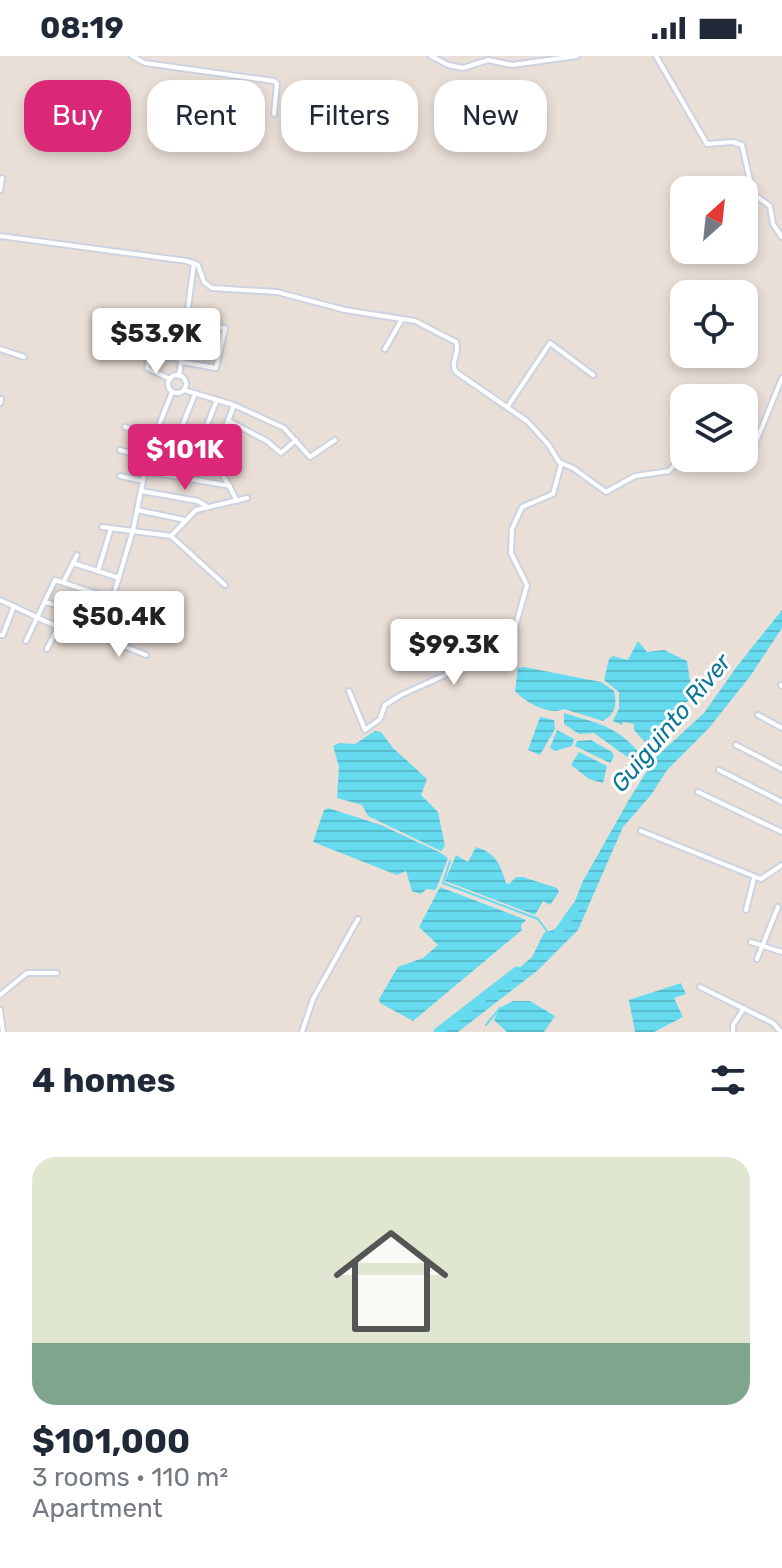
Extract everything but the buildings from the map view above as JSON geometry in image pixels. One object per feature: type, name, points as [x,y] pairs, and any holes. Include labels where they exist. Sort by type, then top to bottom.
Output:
[{"type":"street","points":[[132,56],[145,63],[274,81],[277,84],[274,114]]},
{"type":"street","points":[[431,56],[448,65],[463,68],[488,60],[512,65],[577,56]]},
{"type":"street","points":[[656,56],[707,144],[733,142],[742,145],[753,194],[770,206],[773,224],[782,237]]},
{"type":"street","points":[[0,190],[2,178]]},
{"type":"street","points":[[0,236],[194,263],[200,268],[204,282],[212,288],[277,292],[345,310],[415,321],[456,342],[454,370],[508,406],[539,434],[559,462],[573,468],[606,492],[635,476],[670,470]]},
{"type":"street","points":[[179,376],[194,263]]},
{"type":"street","points":[[385,349],[402,319]]},
{"type":"street","points":[[149,354],[216,368],[225,328],[187,323]]},
{"type":"street","points":[[179,376],[170,379],[147,368],[153,336],[221,345]]},
{"type":"street","points":[[508,406],[550,343],[593,375]]},
{"type":"street","points":[[0,349],[24,357]]},
{"type":"street","points":[[172,392],[184,390],[186,383],[179,376]]},
{"type":"street","points":[[758,437],[782,378]]},
{"type":"street","points":[[170,379],[168,385],[172,392]]},
{"type":"street","points":[[184,390],[234,405],[284,428],[310,457],[335,440]]},
{"type":"street","points":[[101,637],[133,530],[154,436],[172,392]]},
{"type":"street","points":[[170,456],[195,394]]},
{"type":"street","points":[[193,460],[217,400]]},
{"type":"street","points":[[120,450],[212,463],[234,405]]},
{"type":"street","points":[[228,421],[272,444],[281,453],[296,440]]},
{"type":"street","points":[[125,427],[154,436]]},
{"type":"street","points":[[214,458],[237,501]]},
{"type":"street","points":[[349,691],[365,730],[380,719],[385,705],[401,695],[487,656],[514,655],[515,628],[527,585],[511,553],[512,529],[522,507],[553,494],[560,476],[559,462]]},
{"type":"street","points":[[145,471],[230,486]]},
{"type":"street","points":[[120,476],[143,481]]},
{"type":"street","points":[[141,491],[198,501],[206,506]]},
{"type":"street","points":[[171,536],[185,520],[206,506],[247,498]]},
{"type":"street","points":[[137,510],[185,520]]},
{"type":"street","points":[[102,527],[171,536],[225,585]]},
{"type":"street","points":[[98,571],[111,528]]},
{"type":"street","points":[[63,582],[77,555]]},
{"type":"street","points":[[73,563],[119,578]]},
{"type":"street","points":[[26,641],[55,580],[113,599]]},
{"type":"street","points":[[0,600],[58,627],[94,638],[101,637],[146,655]]},
{"type":"street","points":[[45,602],[149,629]]},
{"type":"street","points":[[0,635],[3,635],[14,606]]},
{"type":"street","points":[[47,649],[58,627]]},
{"type":"street","points":[[758,715],[782,728]]},
{"type":"street","points":[[736,745],[782,769]]},
{"type":"street","points":[[719,770],[782,802]]},
{"type":"street","points":[[698,792],[782,832]]},
{"type":"street","points":[[641,831],[754,878],[761,879],[782,865]]},
{"type":"street","points":[[746,910],[754,878]]},
{"type":"street","points":[[757,959],[778,907]]},
{"type":"street","points":[[302,1032],[313,999],[358,919]]},
{"type":"street","points":[[774,920],[782,922]]},
{"type":"street","points":[[751,942],[782,952]]},
{"type":"street","points":[[0,995],[27,973],[57,973]]},
{"type":"street","points":[[700,987],[773,1023],[781,1032]]},
{"type":"street","points":[[733,1032],[731,1027],[744,1008]]},
{"type":"street","points":[[0,1010],[3,1032]]},
{"type":"water","points":[[782,610],[782,628],[751,675],[709,728],[667,770],[651,795],[623,827],[578,930],[538,970],[458,1032],[434,1032],[490,993],[532,957],[544,933],[565,926],[583,881],[656,757],[704,713]]},
{"type":"water","points":[[638,641],[647,652],[664,650],[687,661],[690,681],[697,687],[695,694],[646,743],[634,730],[634,724],[623,722],[622,725],[613,721],[619,708],[619,692],[604,680],[609,659],[613,656],[628,660]]},
{"type":"water","points":[[518,668],[601,682],[614,691],[613,712],[603,721],[564,709],[551,711],[538,707],[515,691]]},
{"type":"water","points":[[564,713],[613,730],[638,751],[630,759],[594,733],[579,734],[564,724]]},
{"type":"water","points":[[540,717],[554,720],[555,729],[540,755],[528,750]]},
{"type":"water","points":[[557,730],[574,739],[572,746],[555,751],[550,748]]},
{"type":"water","points":[[375,731],[381,732],[393,748],[427,779],[421,795],[438,812],[445,846],[441,851],[368,816],[362,805],[337,798],[339,767],[333,746],[339,743],[355,744]]},
{"type":"water","points":[[591,740],[612,752],[614,757],[610,763],[575,746],[577,741]]},
{"type":"water","points":[[579,752],[607,766],[603,783],[589,779],[571,765]]},
{"type":"water","points":[[328,808],[381,825],[448,858],[435,890],[427,889],[420,894],[412,891],[406,871],[397,875],[313,842],[324,810]]},
{"type":"water","points":[[476,847],[496,860],[506,883],[523,877],[557,888],[559,892],[550,905],[543,901],[535,915],[445,881],[456,855],[468,862]]},
{"type":"water","points":[[440,887],[526,920],[521,925],[522,930],[413,1021],[380,1003],[379,999],[398,967],[423,958],[438,945],[419,927]]},
{"type":"water","points":[[681,983],[686,994],[674,998],[683,1017],[654,1032],[635,1032],[629,1000]]},
{"type":"water","points":[[513,1001],[530,1001],[555,1016],[544,1032],[507,1032],[494,1020],[500,1008]]},
{"type":"waterway","points":[[450,861],[443,883],[538,919],[549,934]]},
{"type":"waterway","name":"Guiguinto River","points":[[557,934],[576,907]]},
{"type":"waterway","name":"Guiguinto River","points":[[438,1032],[517,971]]},
{"type":"waterway","points":[[486,1025],[500,1008]]}]
